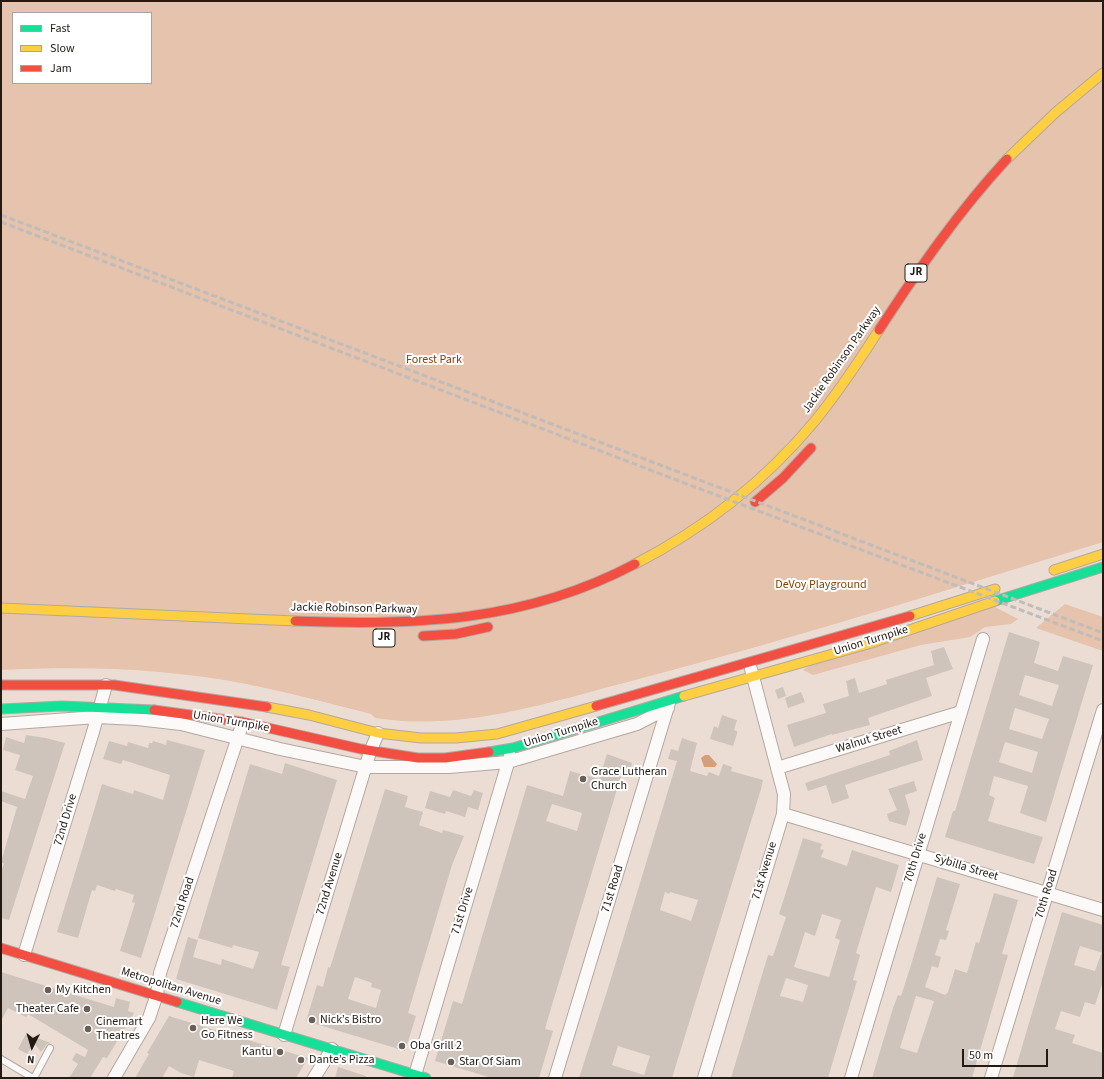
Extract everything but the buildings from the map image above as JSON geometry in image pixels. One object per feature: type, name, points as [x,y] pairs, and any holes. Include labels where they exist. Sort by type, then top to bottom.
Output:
[{"type":"main road","name":"Jackie Robinson Parkway","points":[[1,608],[366,624],[421,623],[512,610],[567,594],[611,576],[651,557],[687,535],[724,508],[760,478],[790,448],[838,390],[930,252],[968,202],[1039,126],[1103,73]]},
{"type":"main road","points":[[746,510],[783,478],[819,438]]},
{"type":"main road","points":[[1042,574],[1103,554]]},
{"type":"main road","name":"Union Turnpike","points":[[1,709],[30,707],[99,712],[172,711],[243,722],[370,752],[434,759],[476,754],[513,748],[668,704],[752,675],[868,644],[1041,586],[1103,568]]},
{"type":"main road","name":"Union Turnpike","points":[[1,685],[106,685],[241,702],[309,715],[378,733],[420,738],[456,738],[497,734],[870,629],[1004,586]]},
{"type":"main road","points":[[36,619],[90,622]]},
{"type":"main road","name":"JR","points":[[410,636],[456,634],[500,625]]},
{"type":"main road","name":"Metropolitan Avenue","points":[[1,948],[157,994],[284,1035],[420,1076]]},
{"type":"street","name":"70th Drive","points":[[851,1078],[983,639]]},
{"type":"street","name":"71st Avenue","points":[[704,1078],[782,814],[784,794],[749,662]]},
{"type":"street","name":"72nd Drive","points":[[24,955],[106,685]]},
{"type":"street","name":"Union Turnpike","points":[[1,724],[99,712],[137,719],[181,724],[238,737],[280,749],[366,767],[450,767],[508,762],[637,724],[668,704]]},
{"type":"street","name":"71st Road","points":[[555,1078],[668,704]]},
{"type":"street","name":"70th Road","points":[[992,1078],[1103,710]]},
{"type":"street","name":"Walnut Street","points":[[777,768],[961,712]]},
{"type":"street","name":"72nd Road","points":[[114,1078],[150,1018],[157,994],[160,973],[243,722]]},
{"type":"street","name":"72nd Avenue","points":[[284,1035],[370,752],[378,733]]},
{"type":"street","name":"71st Drive","points":[[420,1076],[513,748]]},
{"type":"street","name":"Sybilla Street","points":[[782,814],[1103,910]]},
{"type":"street","points":[[314,1078],[332,1049]]},
{"type":"lane","points":[[1,1059],[34,1078],[50,1048]]},
{"type":"green space","name":"Forest Park","points":[[1,1],[1103,1],[1103,542],[869,614],[752,648],[571,697],[474,718],[441,721],[408,721],[375,718],[371,714],[306,697],[241,683],[181,674],[91,668],[1,670]]},
{"type":"green space","points":[[1065,604],[1103,617],[1103,651],[1036,628]]},
{"type":"green space","points":[[993,606],[1018,619],[1011,624],[985,627],[970,637],[921,645],[813,675],[803,670],[811,665]]},
{"type":"shaded area","points":[[705,755],[709,755],[717,764],[715,767],[704,767],[701,758]]},
{"type":"railway","points":[[1,215],[1103,633]]},
{"type":"railway","points":[[1,222],[1103,641]]},
{"type":"traffic: fast","points":[[995,601],[1103,567]]},
{"type":"traffic: fast","points":[[489,752],[513,748],[684,696]]},
{"type":"traffic: fast","points":[[1,709],[62,706],[154,710]]},
{"type":"traffic: fast","points":[[177,1002],[426,1078]]},
{"type":"traffic: slow","points":[[1007,159],[1055,113],[1103,73]]},
{"type":"traffic: slow","points":[[635,564],[685,535],[709,519],[754,484],[775,464],[795,444],[823,411],[848,377],[879,330]]},
{"type":"traffic: slow","points":[[1054,570],[1103,554]]},
{"type":"traffic: slow","points":[[910,616],[995,589]]},
{"type":"traffic: slow","points":[[684,696],[868,644],[995,601]]},
{"type":"traffic: slow","points":[[1,608],[295,621]]},
{"type":"traffic: slow","points":[[267,707],[309,715],[378,733],[421,738],[456,738],[497,734],[596,706]]},
{"type":"traffic: jam","points":[[879,330],[939,242],[989,179],[1007,159]]},
{"type":"traffic: jam","points":[[755,502],[783,478],[811,448]]},
{"type":"traffic: jam","points":[[295,621],[384,622],[427,620],[469,616],[511,609],[552,598],[594,583],[635,564]]},
{"type":"traffic: jam","points":[[596,706],[910,616]]},
{"type":"traffic: jam","points":[[423,636],[456,634],[488,627]]},
{"type":"traffic: jam","points":[[1,685],[114,685],[267,707]]},
{"type":"traffic: jam","points":[[154,710],[242,722],[361,749],[418,758],[445,758],[489,752]]},
{"type":"traffic: jam","points":[[1,948],[177,1002]]},
{"type":"place","name":"Grace Lutheran Church","points":[[583,779]]},
{"type":"place","name":"My Kitchen","points":[[48,990]]},
{"type":"place","name":"Theater Cafe","points":[[87,1009]]},
{"type":"place","name":"Nick’s Bistro","points":[[312,1020]]},
{"type":"place","name":"Here We Go Fitness","points":[[193,1028]]},
{"type":"place","name":"Cinemart Theatres","points":[[88,1029]]},
{"type":"place","name":"Oba Grill 2","points":[[402,1046]]},
{"type":"place","name":"Kantu","points":[[280,1052]]},
{"type":"place","name":"Dante’s Pizza","points":[[301,1060]]},
{"type":"place","name":"Star Of Siam","points":[[451,1062]]},
{"type":"park label","name":"DeVoy Playground","points":[[821,585]]}]
